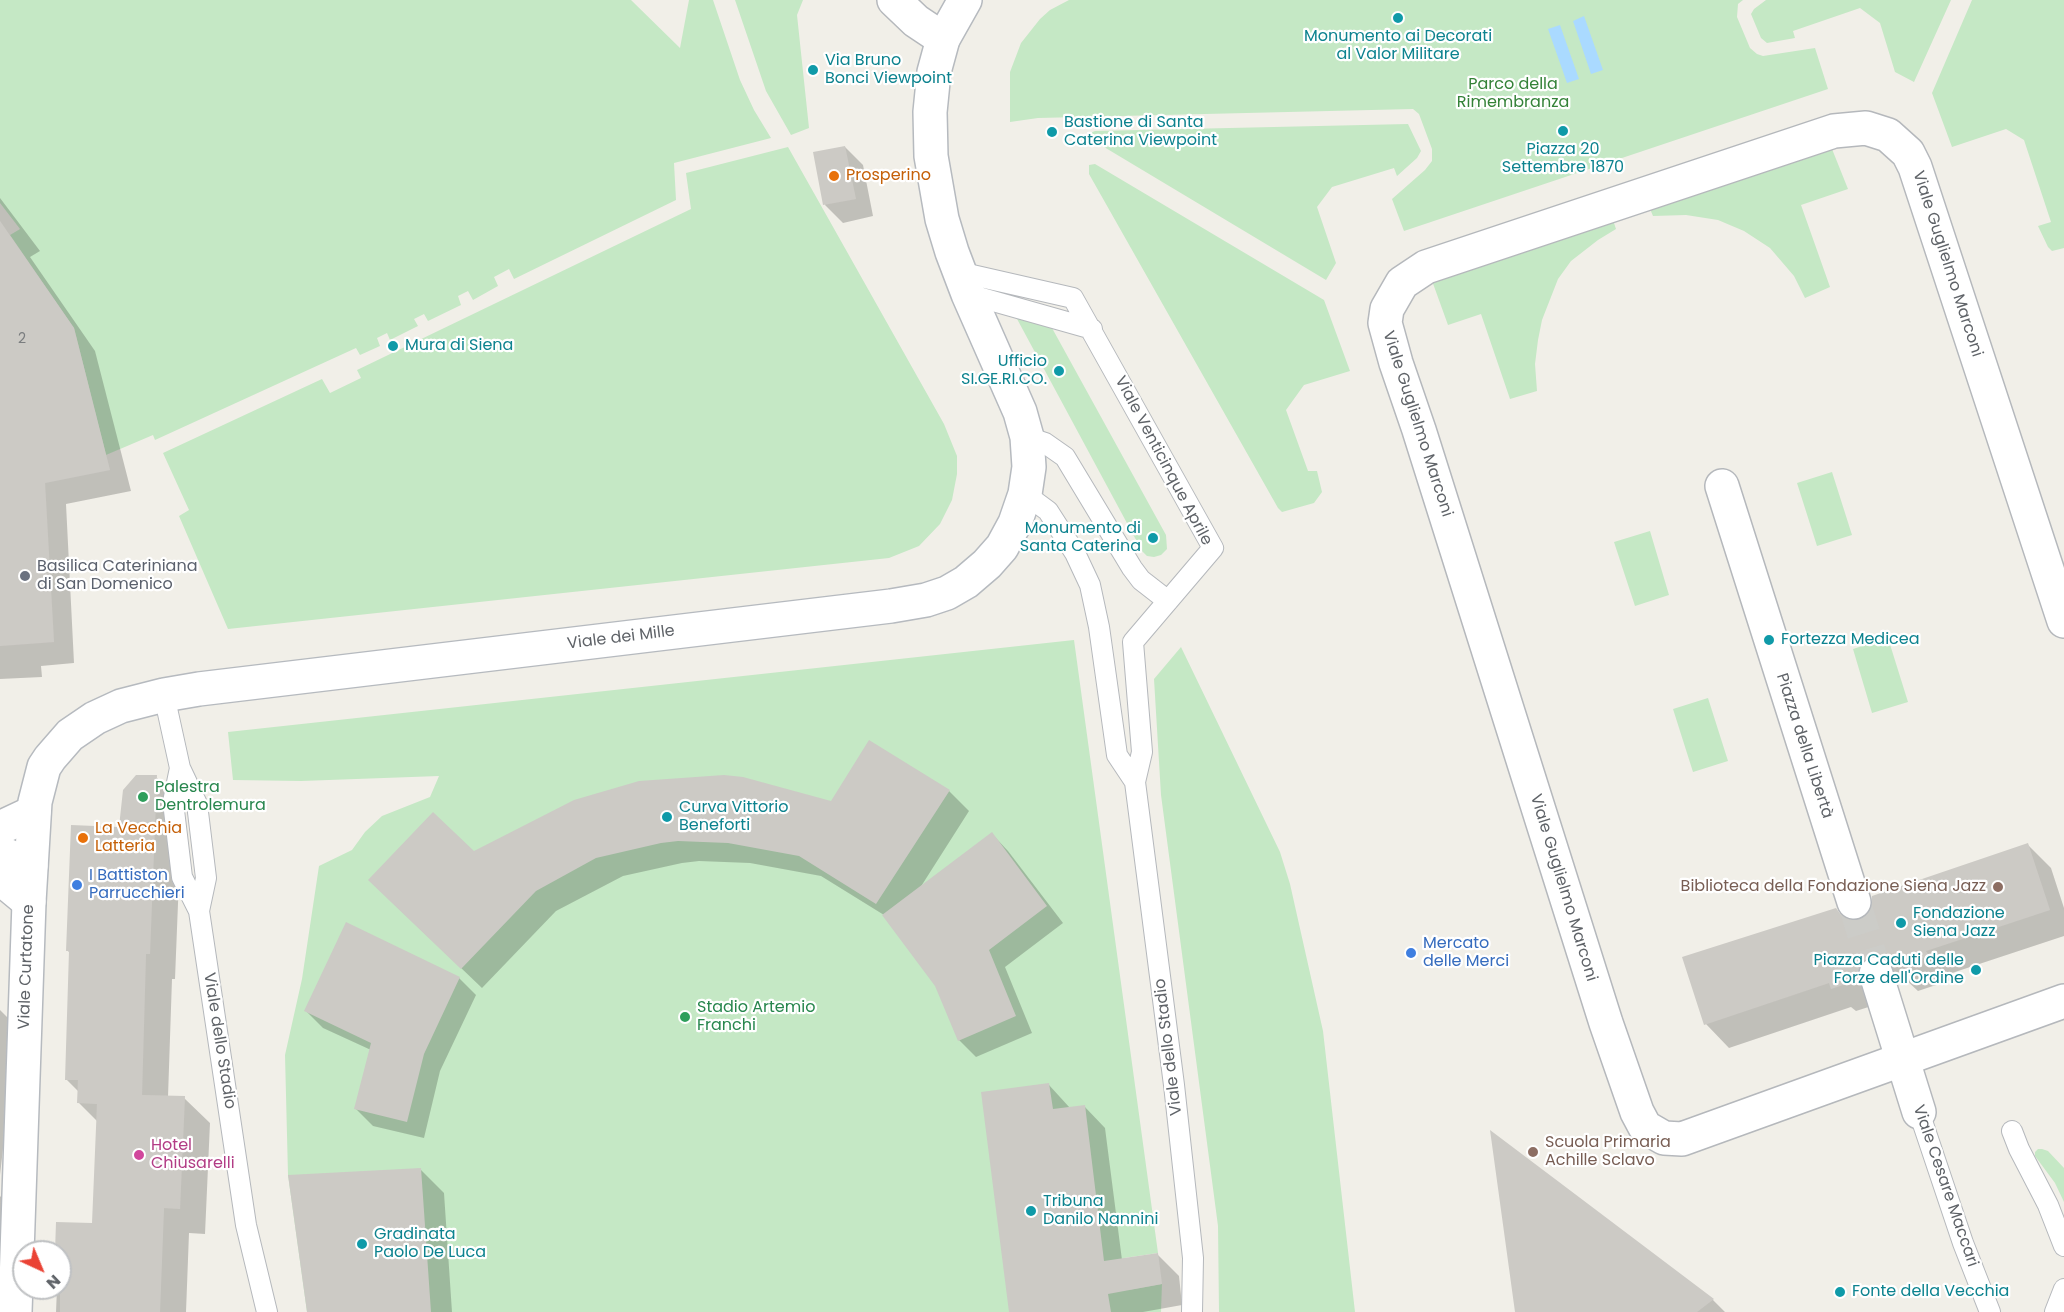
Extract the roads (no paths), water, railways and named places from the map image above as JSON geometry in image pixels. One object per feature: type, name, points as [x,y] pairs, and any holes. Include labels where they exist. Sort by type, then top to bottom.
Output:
[{"type":"street","points":[[894,0],[916,21],[943,39]]},
{"type":"street","points":[[965,0],[943,39],[934,72],[931,95],[931,156],[942,219],[963,283],[1020,412],[1027,437],[1029,467],[1025,494]]},
{"type":"street","name":"Viale Guglielmo Marconi","points":[[2064,621],[1915,167],[1908,153],[1888,135],[1866,128],[1834,131],[1426,267],[1402,283],[1387,309],[1385,323],[1396,363],[1606,1023],[1637,1113],[1645,1126],[1664,1138],[1682,1139],[2064,1001]]},
{"type":"street","name":"Piazza della Libertà","points":[[1722,486],[1854,902]]},
{"type":"street","name":"Viale dei Mille","points":[[164,695],[926,600],[958,587],[987,564],[1002,547],[1025,494]]},
{"type":"street","name":"Viale Curtatone","points":[[15,1312],[29,902],[36,791],[44,767],[70,735],[113,709],[164,695]]},
{"type":"street","points":[[0,828],[34,812]]},
{"type":"street","points":[[0,852],[31,866]]},
{"type":"street","points":[[0,878],[29,902]]},
{"type":"street","points":[[1876,974],[1903,1059]]},
{"type":"street","name":"Viale Cesare Maccari","points":[[1903,1059],[1919,1112]]},
{"type":"lane","name":"Viale Venticinque Aprile","points":[[963,283],[1072,298],[1092,329],[1213,548],[1133,642]]},
{"type":"lane","points":[[1027,437],[1045,443],[1065,458],[1132,568],[1142,580],[1168,601]]},
{"type":"lane","name":"Viale dello Stadio","points":[[1025,494],[1052,516],[1075,553],[1090,585],[1099,627],[1117,755],[1135,782]]},
{"type":"lane","name":"Viale dello Stadio","points":[[1133,642],[1142,752],[1135,782],[1174,1085],[1193,1258],[1192,1312]]},
{"type":"lane","name":"Viale dello Stadio","points":[[164,695],[180,768],[173,802],[182,877],[199,911],[246,1225],[267,1312]]},
{"type":"lane","name":"Viale Cesare Maccari","points":[[1919,1112],[1963,1243],[1990,1312]]},
{"type":"lane","points":[[2012,1131],[2048,1204],[2064,1246]]},
{"type":"lane","points":[[2055,1312],[2064,1289]]},
{"type":"water","points":[[1584,16],[1603,70],[1591,74],[1573,21]]},
{"type":"water","points":[[1560,25],[1579,79],[1567,83],[1548,29]]},
{"type":"tunnel","points":[[1854,902],[1876,974]]},
{"type":"place","name":"Monumento ai Decorati al Valor Militare","points":[[1398,18]]},
{"type":"place","name":"Via Bruno Bonci Viewpoint","points":[[813,70]]},
{"type":"place","name":"Piazza 20 Settembre 1870","points":[[1563,131]]},
{"type":"place","name":"Bastione di Santa Caterina Viewpoint","points":[[1052,132]]},
{"type":"place","name":"Prosperino","points":[[834,176]]},
{"type":"place","name":"Mura di Siena","points":[[393,346]]},
{"type":"place","name":"Ufficio SI.GE.RI.CO.","points":[[1059,371]]},
{"type":"place","name":"Monumento di Santa Caterina","points":[[1153,538]]},
{"type":"place","name":"Basilica Cateriniana di San Domenico","points":[[25,576]]},
{"type":"place","name":"Fortezza Medicea","points":[[1769,640]]},
{"type":"place","name":"Palestra Dentrolemura","points":[[143,797]]},
{"type":"place","name":"Curva Vittorio Beneforti","points":[[667,817]]},
{"type":"place","name":"La Vecchia Latteria","points":[[83,838]]},
{"type":"place","name":"I Battiston Parrucchieri","points":[[77,885]]},
{"type":"place","name":"Biblioteca della Fondazione Siena Jazz","points":[[1998,887]]},
{"type":"place","name":"Fondazione Siena Jazz","points":[[1901,923]]},
{"type":"place","name":"Mercato delle Merci","points":[[1411,953]]},
{"type":"place","name":"Piazza Caduti delle Forze dell'Ordine","points":[[1976,970]]},
{"type":"place","name":"Stadio Artemio Franchi","points":[[685,1017]]},
{"type":"place","name":"Scuola Primaria Achille Sclavo","points":[[1533,1152]]},
{"type":"place","name":"Hotel Chiusarelli","points":[[139,1155]]},
{"type":"place","name":"Tribuna Danilo Nannini","points":[[1031,1211]]},
{"type":"place","name":"Gradinata Paolo De Luca","points":[[362,1244]]},
{"type":"place","name":"Fonte della Vecchia","points":[[1840,1292]]},
{"type":"park label","name":"Parco della Rimembranza","points":[[1513,94]]}]
